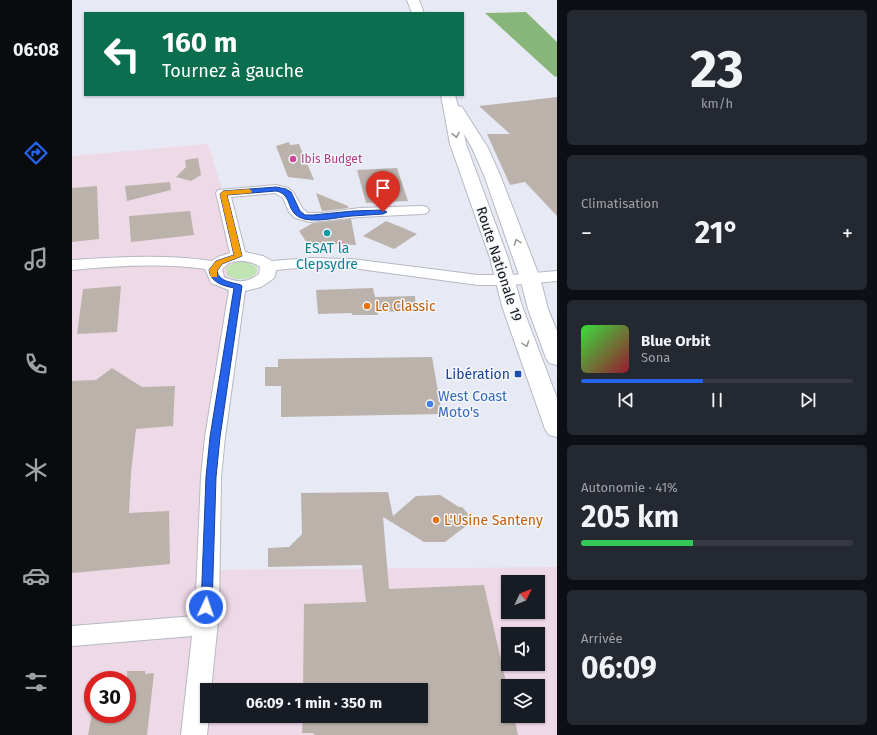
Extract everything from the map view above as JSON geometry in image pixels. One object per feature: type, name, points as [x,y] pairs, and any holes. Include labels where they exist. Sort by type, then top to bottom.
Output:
[{"type":"main road","points":[[413,0],[418,12]]},
{"type":"main road","name":"Route Nationale 19","points":[[448,96],[480,148],[492,175],[530,278],[538,309],[557,358]]},
{"type":"main road","name":"Route Nationale 19","points":[[448,96],[458,144],[499,258],[512,306],[557,429]]},
{"type":"street","points":[[238,256],[223,194],[276,189],[284,190],[288,193],[297,212],[303,217],[313,218],[353,213],[422,210]]},
{"type":"street","points":[[238,256],[253,257],[265,262],[268,266],[267,276],[256,284],[238,286],[230,285],[217,280],[213,270],[215,266],[224,259],[238,256]]},
{"type":"street","points":[[72,264],[179,261],[215,266]]},
{"type":"street","points":[[268,266],[301,262],[334,262],[364,264],[483,280],[557,276]]},
{"type":"street","points":[[194,735],[206,625],[211,477],[215,437],[238,286]]},
{"type":"street","points":[[72,636],[206,625]]},
{"type":"shaded area","points":[[208,144],[223,193],[239,259],[238,286],[209,570],[557,567],[557,735],[72,735],[72,156]]},
{"type":"green space","points":[[526,12],[557,42],[557,76],[555,77],[485,13]]},
{"type":"green space","points":[[236,262],[246,262],[257,267],[257,273],[246,279],[238,279],[227,275],[226,269],[228,266]]},
{"type":"building","points":[[557,97],[557,216],[525,182],[510,185],[487,134],[510,134],[479,106]]},
{"type":"building","name":"Ibis Budget","points":[[289,142],[290,145],[299,144],[314,180],[288,177],[276,146]]},
{"type":"building","points":[[198,158],[201,175],[191,181],[176,177],[186,167],[185,160]]},
{"type":"building","points":[[397,168],[408,201],[366,203],[357,170]]},
{"type":"building","points":[[170,182],[171,190],[127,201],[125,186]]},
{"type":"building","points":[[97,186],[99,239],[72,242],[72,188]]},
{"type":"building","points":[[316,193],[348,206],[348,208],[322,211]]},
{"type":"building","points":[[190,211],[194,235],[131,242],[129,216]]},
{"type":"building","name":"ESAT la Clepsydre","points":[[351,219],[356,245],[307,243],[299,231],[313,223]]},
{"type":"building","points":[[386,221],[417,234],[394,249],[363,236]]},
{"type":"building","points":[[121,286],[117,332],[77,334],[83,289]]},
{"type":"building","name":"Le Classic","points":[[373,288],[375,297],[415,296],[416,311],[378,312],[378,315],[352,315],[352,313],[318,314],[316,290]]},
{"type":"building","points":[[432,357],[442,414],[281,417],[281,386],[265,386],[265,367],[278,367],[278,359]]},
{"type":"building","points":[[112,368],[142,387],[175,386],[173,426],[136,429],[131,473],[129,513],[169,511],[170,564],[72,573],[72,381],[96,380]]},
{"type":"building","points":[[388,492],[393,516],[416,496],[440,495],[459,507],[462,507],[470,516],[470,523],[445,542],[424,542],[383,517],[389,589],[484,585],[501,660],[501,671],[503,671],[505,679],[501,679],[501,723],[515,723],[518,735],[314,735],[314,733],[302,733],[303,723],[428,723],[428,683],[303,683],[304,604],[366,602],[362,565],[268,567],[268,548],[289,547],[302,534],[301,493]]},
{"type":"building","points":[[136,671],[145,671],[145,674],[154,673],[147,735],[88,735],[90,723],[136,723]]},
{"type":"slow traffic","points":[[214,275],[213,270],[219,262],[224,259],[238,256],[223,194],[249,191]]},
{"type":"place","name":"Ibis Budget","points":[[293,159]]},
{"type":"place","name":"ESAT la Clepsydre","points":[[327,233]]},
{"type":"place","name":"Le Classic","points":[[367,306]]},
{"type":"place","name":"Libération","points":[[518,374]]},
{"type":"place","name":"West Coast Moto's","points":[[430,404]]},
{"type":"place","name":"L'Usine Santeny","points":[[436,520]]},
{"type":"route","points":[[206,607],[211,477],[215,437],[238,286],[230,285],[217,280],[213,270],[215,266],[224,259],[238,256],[223,194],[276,189],[284,190],[288,193],[297,212],[303,217],[313,218],[353,213],[383,212]]}]
